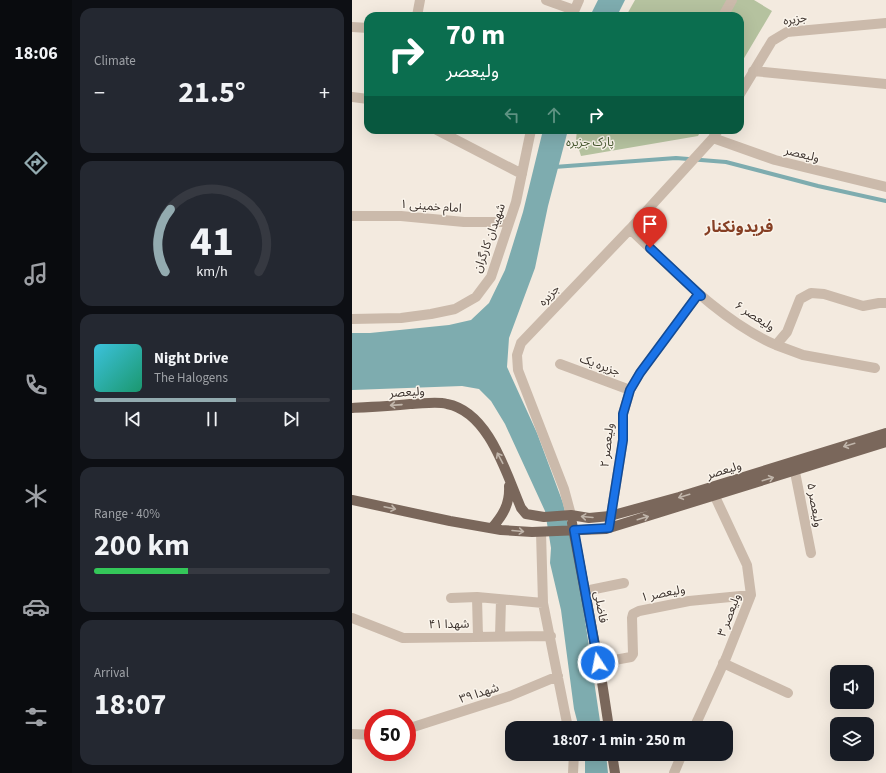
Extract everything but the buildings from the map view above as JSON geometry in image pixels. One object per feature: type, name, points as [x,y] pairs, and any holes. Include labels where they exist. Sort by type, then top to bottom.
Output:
[{"type":"main road","name":"ولیعصر","points":[[352,408],[424,403],[447,404],[474,417],[502,460],[521,508],[526,514],[544,518],[569,515],[589,518],[610,516],[712,492]]},
{"type":"main road","name":"ولیعصر","points":[[544,532],[609,528],[712,492],[795,466],[886,433]]},
{"type":"main road","name":"ولیعصر","points":[[795,466],[886,442]]},
{"type":"main road","points":[[492,528],[507,506],[510,495],[509,479]]},
{"type":"main road","points":[[352,500],[450,521],[492,528],[544,532]]},
{"type":"main road","name":"فاضلی","points":[[569,515],[585,591],[608,721]]},
{"type":"main road","points":[[613,761],[615,773]]},
{"type":"street","points":[[418,12],[420,0]]},
{"type":"street","points":[[546,0],[571,12]]},
{"type":"street","points":[[573,12],[579,0]]},
{"type":"street","points":[[725,12],[732,0]]},
{"type":"street","name":"جزیره","points":[[744,87],[772,41],[787,32],[886,23]]},
{"type":"street","points":[[352,27],[364,28]]},
{"type":"street","points":[[753,71],[886,84]]},
{"type":"street","points":[[352,97],[364,98]]},
{"type":"street","points":[[445,134],[522,174]]},
{"type":"street","name":"شهیدان کارگران","points":[[352,319],[401,318],[431,314],[454,309],[476,298],[491,277],[516,202],[530,134]]},
{"type":"street","name":"جزیره","points":[[569,515],[564,489],[518,370],[517,355],[521,343],[630,229],[701,151],[714,134]]},
{"type":"street","name":"ولیعصر","points":[[719,134],[775,160],[886,187]]},
{"type":"street","name":"امام خمینی ۱","points":[[352,216],[401,216],[464,222],[509,222]]},
{"type":"street","name":"ولیعصر ۶","points":[[630,229],[701,296],[748,330],[776,345],[787,332],[800,299],[811,293],[824,294],[863,306],[886,303]]},
{"type":"street","name":"ولیعصر ۲","points":[[609,528],[623,440],[623,414],[630,390],[640,373],[697,296],[701,296]]},
{"type":"street","points":[[776,345],[803,355],[875,368]]},
{"type":"street","name":"جزیره یک","points":[[560,364],[630,390]]},
{"type":"street","name":"ولیعصر ۵","points":[[795,466],[811,553]]},
{"type":"street","name":"ولیعصر ۳","points":[[697,721],[751,595],[747,565],[728,520],[712,492]]},
{"type":"street","points":[[544,532],[543,603],[551,636],[567,721]]},
{"type":"street","points":[[585,591],[624,584]]},
{"type":"street","name":"ولیعصر ۱","points":[[598,663],[631,657],[633,654],[632,618],[638,610],[689,601],[751,595]]},
{"type":"street","points":[[451,598],[477,597],[543,603]]},
{"type":"street","points":[[477,597],[478,637]]},
{"type":"street","points":[[500,636],[501,600]]},
{"type":"street","name":"شهدا ۴۱","points":[[352,618],[403,638],[551,636]]},
{"type":"street","points":[[723,663],[788,693]]},
{"type":"street","name":"شهدا ۳۹","points":[[416,726],[503,698],[558,676]]},
{"type":"street","points":[[352,734],[364,735]]},
{"type":"street","points":[[573,773],[574,761]]},
{"type":"street","points":[[674,773],[679,761]]},
{"type":"green space","points":[[635,0],[754,0],[772,11],[744,58],[744,12],[628,12]]},
{"type":"green space","name":"پارک جزیره","points":[[577,134],[699,134],[698,136],[581,156],[576,140]]},
{"type":"water","points":[[598,0],[625,0],[619,12],[592,12]]},
{"type":"water","points":[[542,134],[567,134],[548,206],[535,268],[509,338],[507,367],[537,433],[563,503],[575,552],[600,721],[577,721],[574,709],[561,610],[550,563],[551,548],[545,511],[505,424],[491,401],[479,389],[462,386],[352,390],[352,333],[370,333],[449,325],[471,320],[489,303],[505,270],[523,212]]},
{"type":"water","points":[[585,761],[607,761],[608,773],[585,773]]},
{"type":"waterway","points":[[554,167],[676,158],[726,162],[818,186],[886,201]]},
{"type":"district","name":"فریدونکنار","points":[[739,226]]},
{"type":"route","points":[[598,663],[574,530],[609,528],[615,482],[623,440],[623,414],[630,390],[640,373],[697,296],[701,296],[650,248]]}]
